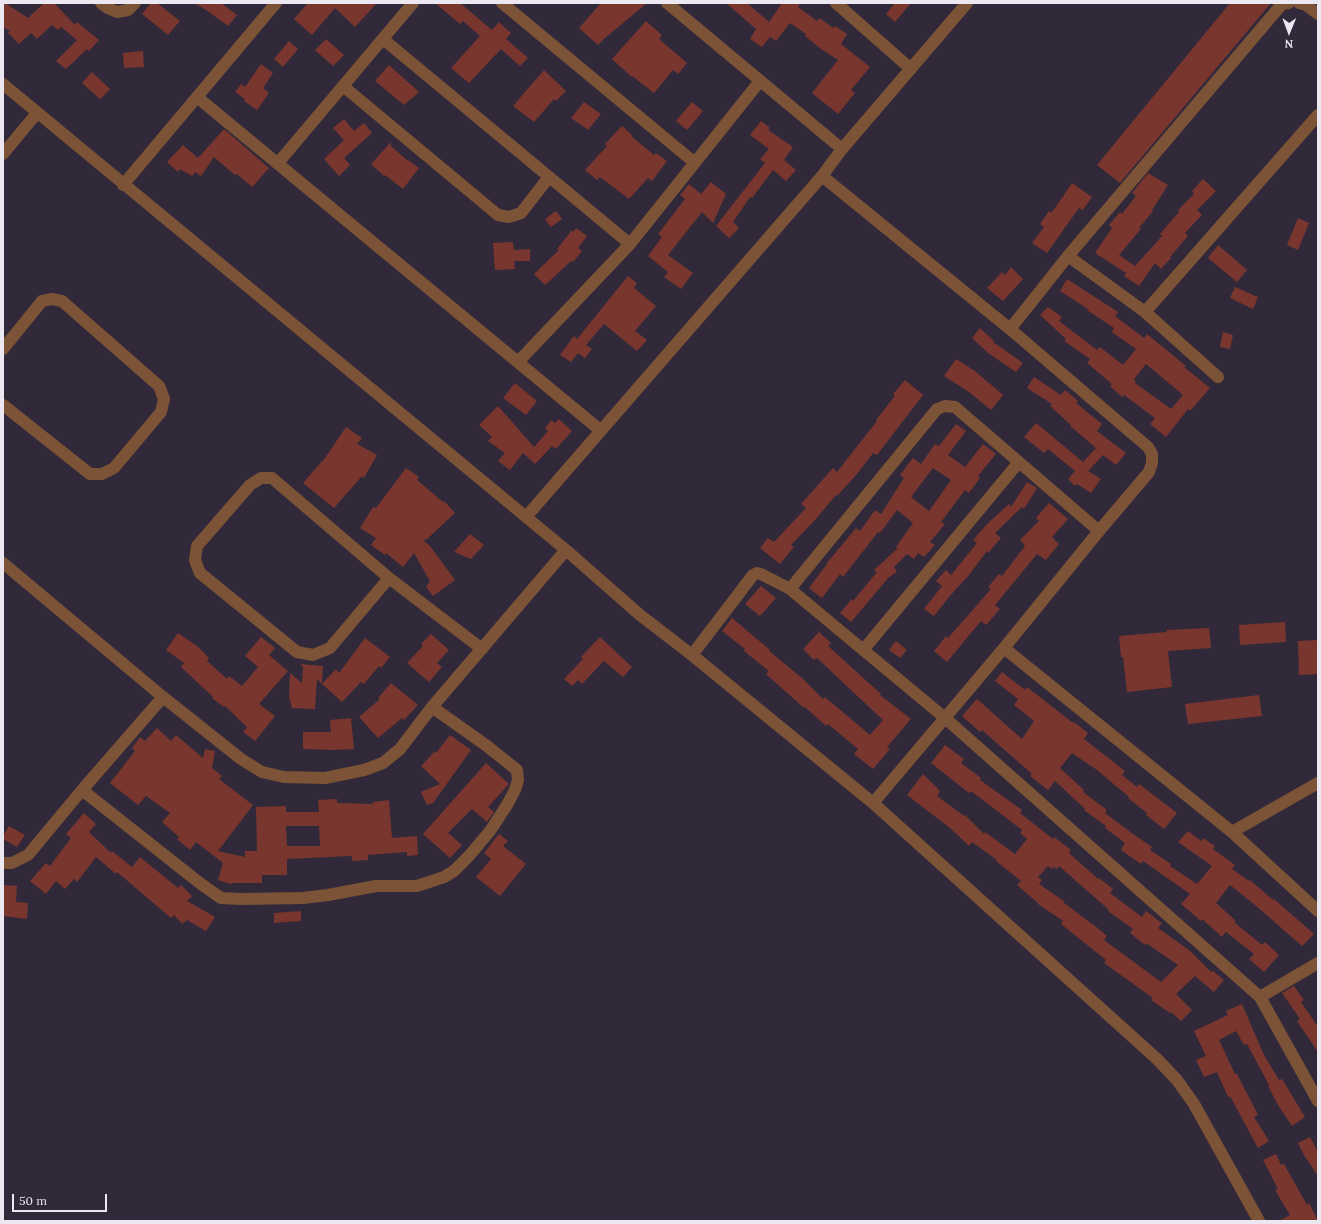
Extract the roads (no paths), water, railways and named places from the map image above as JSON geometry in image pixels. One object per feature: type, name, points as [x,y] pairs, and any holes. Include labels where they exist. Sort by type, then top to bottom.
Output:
[{"type":"street","points":[[101,3],[118,12],[128,10],[135,3]]},
{"type":"street","points":[[123,185],[276,3]]},
{"type":"street","points":[[278,163],[413,3]]},
{"type":"street","points":[[502,3],[695,163]]},
{"type":"street","points":[[667,3],[842,149]]},
{"type":"street","points":[[836,3],[911,69]]},
{"type":"street","points":[[526,517],[822,176],[842,149],[967,3]]},
{"type":"street","points":[[1010,329],[1068,256],[1282,4],[1289,3]]},
{"type":"street","points":[[1299,3],[1306,4],[1318,14]]},
{"type":"street","points":[[383,39],[630,244]]},
{"type":"street","points":[[518,362],[630,244],[760,81]]},
{"type":"street","points":[[3,84],[123,185],[566,550],[640,615],[692,655],[872,804],[1157,1059],[1177,1080],[1194,1104],[1259,1221]]},
{"type":"street","points":[[343,86],[498,215],[509,217],[521,213],[549,177]]},
{"type":"street","points":[[198,97],[600,430]]},
{"type":"street","points":[[3,154],[37,113]]},
{"type":"street","points":[[1145,312],[1318,114]]},
{"type":"street","points":[[822,176],[1010,329],[1148,447],[1152,454],[1152,463],[1149,472],[1004,648],[872,804]]},
{"type":"street","points":[[1068,256],[1145,312],[1218,377]]},
{"type":"street","points":[[3,349],[42,301],[52,299],[62,301],[159,386],[164,399],[161,412],[114,468],[102,474],[90,474],[3,405]]},
{"type":"street","points":[[790,589],[937,409],[946,406],[955,407],[1099,531]]},
{"type":"street","points":[[864,649],[1019,462]]},
{"type":"street","points":[[389,578],[330,648],[314,655],[297,652],[200,572],[195,560],[197,546],[250,485],[261,478],[272,478],[389,578],[482,649]]},
{"type":"street","points":[[3,563],[241,759],[262,772],[284,777],[325,778],[345,775],[383,763],[400,749],[432,707],[566,550]]},
{"type":"street","points":[[692,655],[753,575],[757,573],[762,574],[790,589],[864,649],[945,718],[1260,997],[1318,1101]]},
{"type":"street","points":[[1004,648],[1232,832],[1318,911]]},
{"type":"street","points":[[3,864],[12,864],[28,855],[82,790],[164,697]]},
{"type":"street","points":[[82,790],[201,884],[221,898],[303,898],[376,886],[417,886],[444,877],[454,871],[469,856],[490,831],[507,805],[515,790],[518,780],[517,770],[487,746],[432,707]]},
{"type":"street","points":[[1232,832],[1318,783]]},
{"type":"street","points":[[1260,997],[1318,963]]}]
